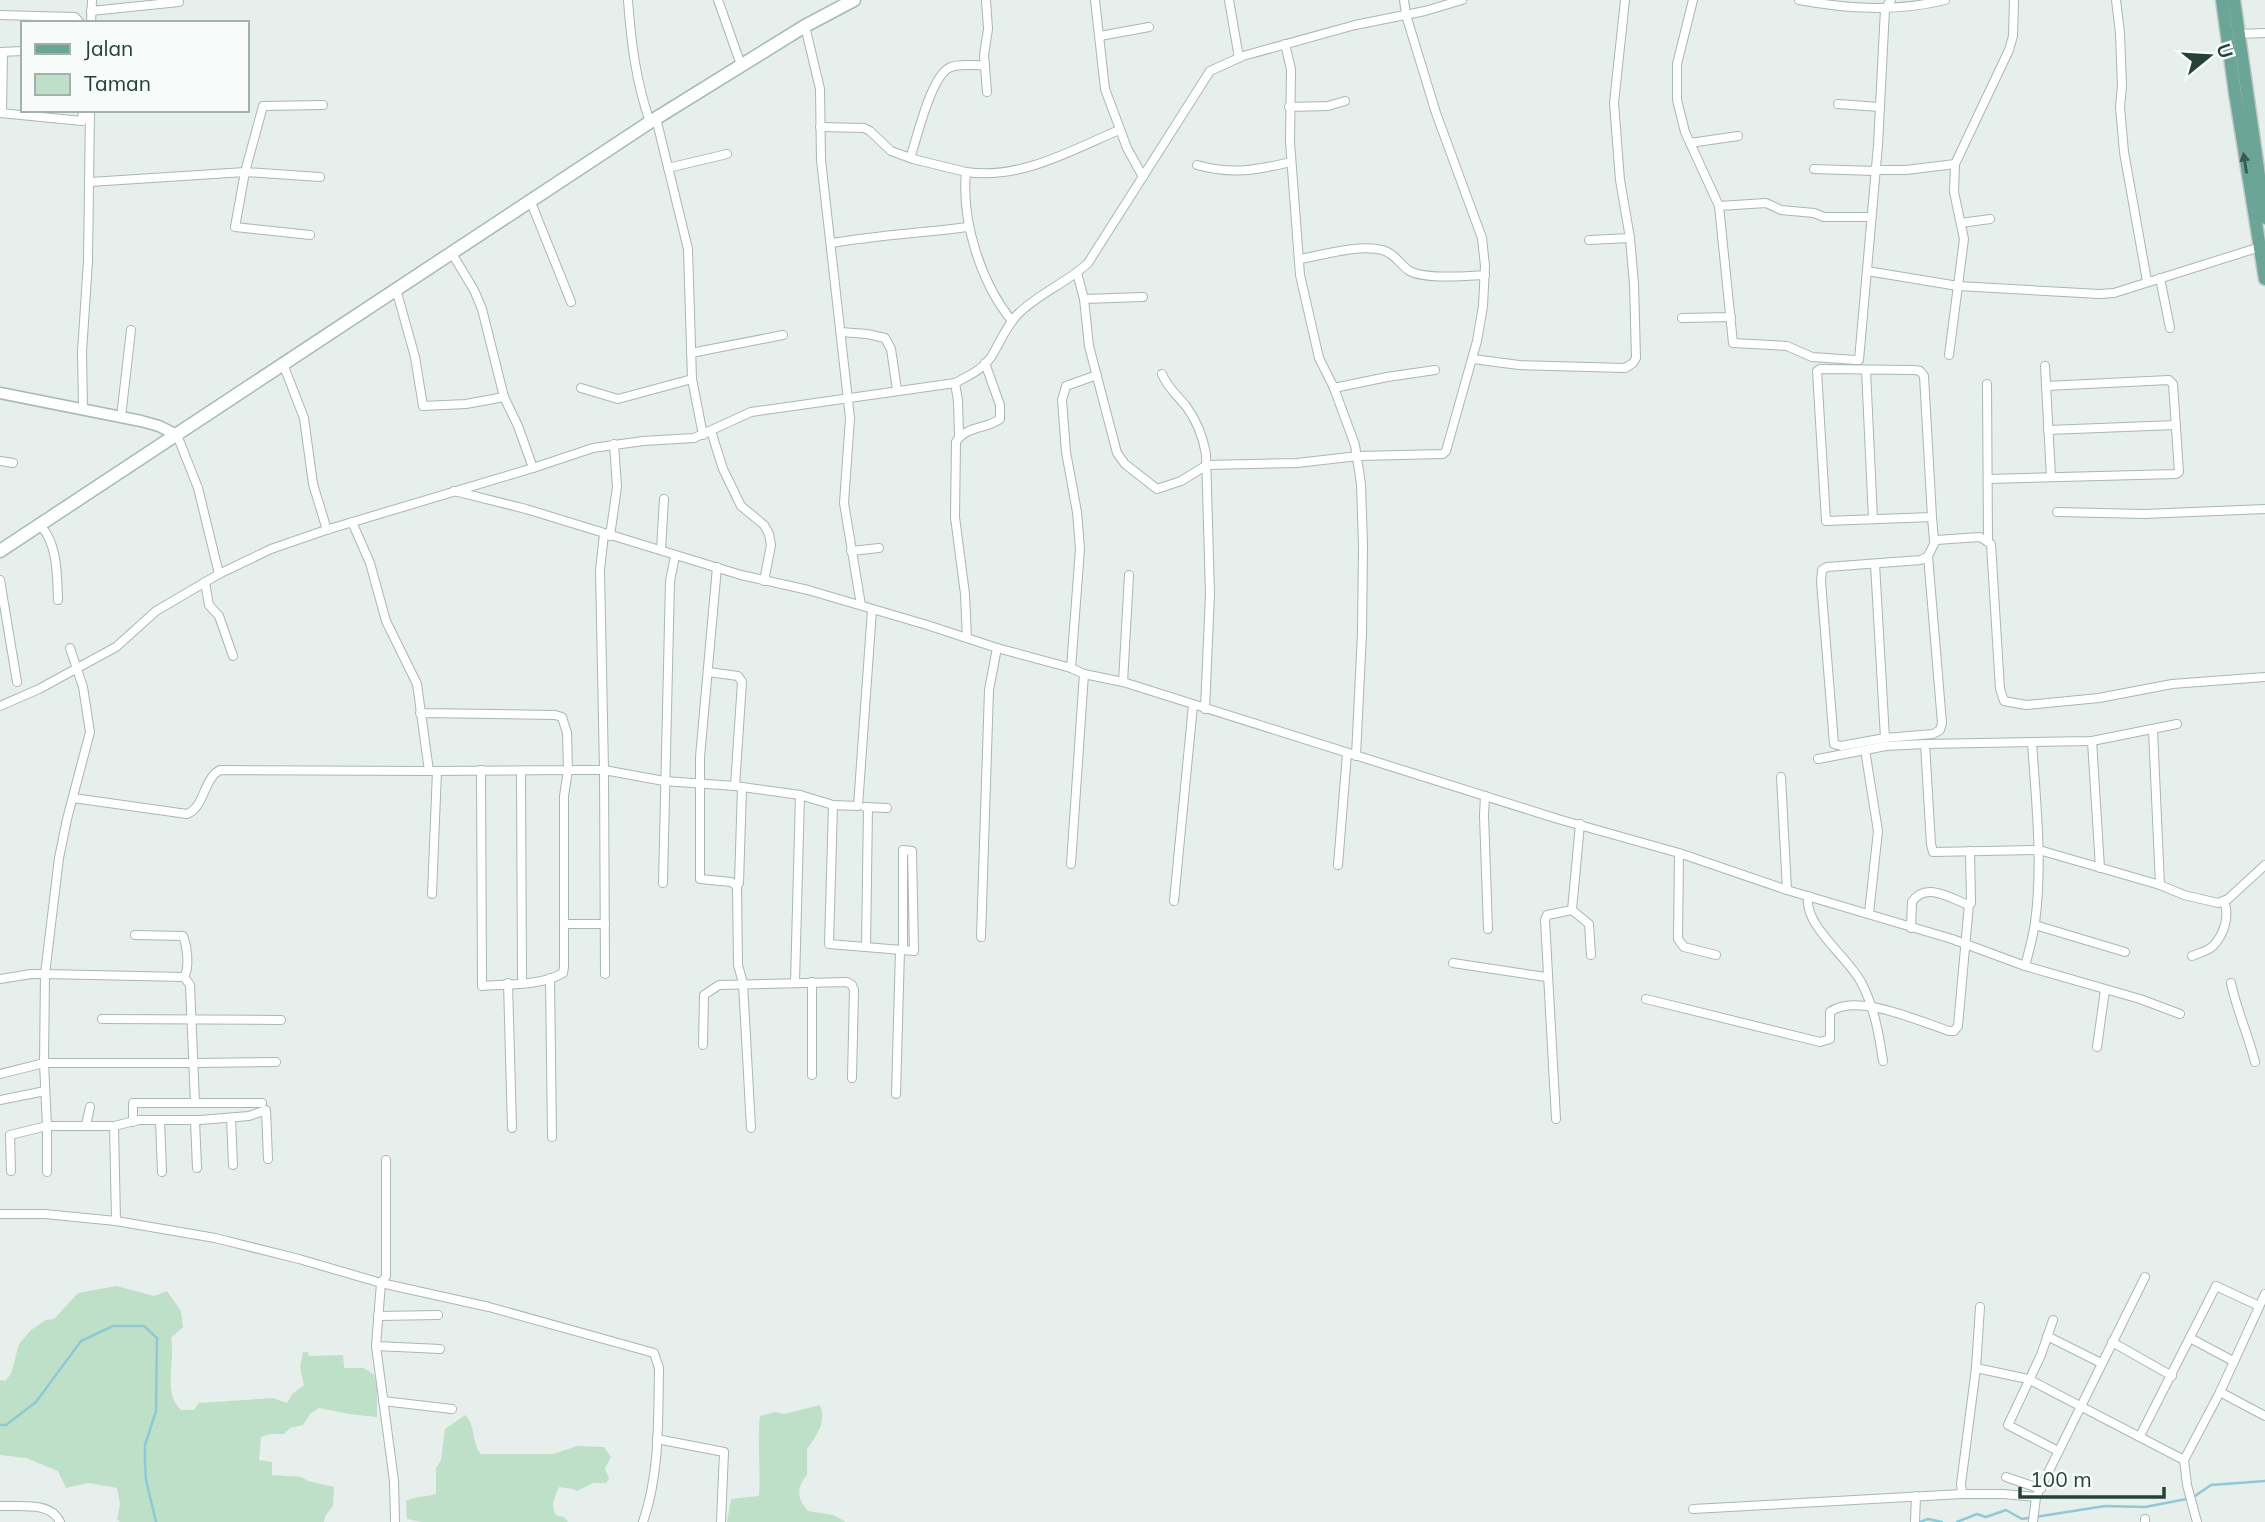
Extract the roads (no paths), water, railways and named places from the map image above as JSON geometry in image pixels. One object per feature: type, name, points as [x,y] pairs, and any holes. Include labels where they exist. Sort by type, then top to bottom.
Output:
[{"type":"main road","points":[[0,551],[653,120],[805,26],[854,0]]},
{"type":"main road","points":[[2222,0],[2233,35],[2262,220],[2260,247],[2265,279]]},
{"type":"main road","points":[[2233,35],[2234,0]]},
{"type":"street","points":[[91,21],[92,0]]},
{"type":"street","points":[[628,0],[641,96],[653,120],[668,168],[688,249],[692,379],[707,433],[741,506],[764,525],[769,534],[771,545],[764,581]]},
{"type":"street","points":[[718,0],[741,65]]},
{"type":"street","points":[[986,0],[987,92]]},
{"type":"street","points":[[1095,0],[1105,89],[1119,130],[1143,177]]},
{"type":"street","points":[[1229,0],[1240,58]]},
{"type":"street","points":[[1077,273],[1084,299],[1089,346],[1117,453],[1125,464],[1157,489],[1207,465],[1297,463],[1358,456],[1443,454],[1473,359],[1483,306],[1485,275],[1482,238],[1436,113],[1406,15],[1404,0]]},
{"type":"street","points":[[0,706],[116,647],[156,611],[219,574],[271,549],[327,530],[533,468],[593,447],[694,438],[751,412],[955,383],[975,373],[990,359],[1005,330],[1018,313],[1088,263],[1210,71],[1285,44],[1355,25],[1425,12],[1462,0]]},
{"type":"street","points":[[1473,359],[1557,368],[1625,368],[1636,358],[1634,284],[1630,238],[1620,180],[1614,103],[1625,0]]},
{"type":"street","points":[[1693,0],[1676,73],[1679,109],[1690,143],[1719,206],[1733,343],[1787,346],[1812,357],[1858,360],[1867,271],[1885,9],[1891,0]]},
{"type":"street","points":[[1803,0],[1885,9],[1945,0]]},
{"type":"street","points":[[1949,355],[1964,239],[1954,192],[1955,164],[2009,50],[2013,36],[2014,0]]},
{"type":"street","points":[[2116,0],[2120,33],[2123,143],[2147,281]]},
{"type":"street","points":[[91,11],[178,2]]},
{"type":"street","points":[[0,15],[70,17],[80,21]]},
{"type":"street","points":[[805,26],[820,89],[821,160],[850,418],[844,503],[860,605]]},
{"type":"street","points":[[1100,36],[1149,27]]},
{"type":"street","points":[[2233,35],[2265,33]]},
{"type":"street","points":[[1285,44],[1291,69],[1291,162],[1300,275],[1319,358],[1334,388],[1358,456],[1363,545],[1360,691],[1338,865]]},
{"type":"street","points":[[21,51],[1,52],[1,113],[42,113],[86,123]]},
{"type":"street","points":[[910,158],[934,86],[944,72],[950,67],[985,65]]},
{"type":"street","points":[[1289,107],[1328,106],[1345,101]]},
{"type":"street","points":[[1838,104],[1879,107]]},
{"type":"street","points":[[310,235],[235,227],[245,172],[263,106],[323,105]]},
{"type":"street","points":[[83,112],[90,183],[82,352],[83,410]]},
{"type":"street","points":[[86,123],[89,112]]},
{"type":"street","points":[[820,127],[863,128],[870,131],[891,151],[910,158],[966,172],[992,174],[1032,167],[1119,130]]},
{"type":"street","points":[[1690,143],[1738,136]]},
{"type":"street","points":[[668,168],[727,154]]},
{"type":"street","points":[[1197,165],[1230,172],[1256,170],[1291,162]]},
{"type":"street","points":[[1814,169],[1906,170],[1955,164]]},
{"type":"street","points":[[90,183],[245,172],[320,177]]},
{"type":"street","points":[[966,172],[965,213],[968,227],[989,283],[1002,309],[1012,321]]},
{"type":"street","points":[[530,200],[571,302]]},
{"type":"street","points":[[1719,206],[1766,203],[1782,211],[1809,212],[1824,217],[1870,217]]},
{"type":"street","points":[[1961,222],[1990,219]]},
{"type":"street","points":[[832,243],[883,234],[922,233],[968,227]]},
{"type":"street","points":[[1589,240],[1630,238]]},
{"type":"street","points":[[1867,271],[1958,286],[2099,294],[2114,293],[2260,247]]},
{"type":"street","points":[[1300,259],[1368,249],[1383,250],[1408,270],[1416,273],[1485,275]]},
{"type":"street","points":[[451,252],[482,309],[504,397],[533,468]]},
{"type":"street","points":[[2160,278],[2170,328]]},
{"type":"street","points":[[397,289],[415,357],[423,406],[466,404],[504,397]]},
{"type":"street","points":[[1084,299],[1143,297]]},
{"type":"street","points":[[1682,318],[1731,317]]},
{"type":"street","points":[[121,417],[131,331]]},
{"type":"street","points":[[841,332],[885,338],[891,349],[897,390]]},
{"type":"street","points":[[691,353],[783,335]]},
{"type":"street","points":[[959,436],[1000,419],[1000,405],[985,363]]},
{"type":"street","points":[[284,364],[304,418],[313,484],[327,530]]},
{"type":"street","points":[[2045,366],[2051,477]]},
{"type":"street","points":[[1928,556],[1919,561],[1827,567],[1822,570],[1834,744],[1841,746],[1885,738],[1933,734],[1940,730],[1942,723],[1928,556],[1934,541],[1924,376],[1920,371],[1914,370],[1824,368],[1817,371],[1826,521],[1932,517]]},
{"type":"street","points":[[1334,388],[1387,376],[1435,370]]},
{"type":"street","points":[[1866,370],[1873,519]]},
{"type":"street","points":[[1162,374],[1199,428],[1207,465],[1210,594],[1205,709]]},
{"type":"street","points":[[1071,668],[1080,549],[1077,512],[1066,452],[1062,400],[1066,386],[1097,375]]},
{"type":"street","points":[[581,388],[618,399],[692,379]]},
{"type":"street","points":[[1988,479],[2179,472],[2173,384],[2169,380],[2046,386]]},
{"type":"street","points":[[955,383],[959,436],[956,442],[955,517],[965,594],[967,638]]},
{"type":"street","points":[[1987,384],[1988,541]]},
{"type":"street","points":[[0,393],[159,426],[177,435],[198,488],[219,574]]},
{"type":"street","points":[[2049,430],[2176,425]]},
{"type":"street","points":[[605,974],[600,570],[617,487],[614,444]]},
{"type":"street","points":[[0,461],[13,463]]},
{"type":"street","points":[[454,491],[526,509],[764,581],[860,605],[1084,674],[1123,682],[1485,796],[1679,853],[1787,890],[1868,912],[2180,1014]]},
{"type":"street","points":[[661,550],[664,499]]},
{"type":"street","points":[[2057,512],[2144,514],[2265,509]]},
{"type":"street","points":[[352,522],[370,563],[386,621],[416,684],[433,771],[432,894]]},
{"type":"street","points":[[40,525],[50,540],[56,567],[58,600]]},
{"type":"street","points":[[1934,541],[1980,537],[1988,541],[1993,548],[2000,689],[2004,701],[2026,705],[2099,698],[2172,684],[2265,677]]},
{"type":"street","points":[[851,551],[878,548]]},
{"type":"street","points":[[663,883],[670,580],[675,556]]},
{"type":"street","points":[[1875,564],[1885,738]]},
{"type":"street","points":[[717,567],[699,757],[700,880],[731,882],[737,886]]},
{"type":"street","points":[[1123,682],[1129,575]]},
{"type":"street","points":[[0,580],[17,682]]},
{"type":"street","points":[[205,582],[209,605],[219,616],[233,656]]},
{"type":"street","points":[[858,806],[872,610]]},
{"type":"street","points":[[47,1172],[44,1063],[46,974],[58,859],[90,732],[83,687],[70,648]]},
{"type":"street","points":[[981,937],[989,691],[997,648]]},
{"type":"street","points":[[708,673],[737,677],[742,682],[739,787],[741,880],[737,886],[738,968],[743,983],[751,1128]]},
{"type":"street","points":[[1071,864],[1084,674]]},
{"type":"street","points":[[1174,901],[1193,705]]},
{"type":"street","points":[[420,713],[555,715],[562,718],[567,733],[568,770],[564,796],[563,973],[550,978],[522,983],[482,985],[481,770]]},
{"type":"street","points":[[1818,760],[1865,750],[1925,744],[2092,741],[2176,724]]},
{"type":"street","points":[[2153,730],[2160,886]]},
{"type":"street","points":[[2092,741],[2100,868]]},
{"type":"street","points":[[2025,965],[2035,925],[2039,850],[2032,742]]},
{"type":"street","points":[[1925,744],[1932,848],[1937,854],[2039,850],[2218,903],[2224,902],[2265,865]]},
{"type":"street","points":[[1865,750],[1878,831],[1868,912]]},
{"type":"street","points":[[73,798],[187,814],[195,811],[214,774],[220,771],[604,770],[664,781],[701,782],[800,795],[833,805],[887,808]]},
{"type":"street","points":[[522,771],[522,983]]},
{"type":"street","points":[[1781,777],[1787,890]]},
{"type":"street","points":[[795,982],[800,795]]},
{"type":"street","points":[[1485,796],[1488,929]]},
{"type":"street","points":[[833,805],[829,944],[901,950],[914,951],[912,851],[903,850],[901,950],[896,1094]]},
{"type":"street","points":[[866,947],[868,807]]},
{"type":"street","points":[[1572,910],[1580,824]]},
{"type":"street","points":[[1646,999],[1820,1042],[1830,1039],[1830,1016],[1833,1009],[1871,1005],[1949,1031],[1955,1030],[1958,1026],[1969,904],[1972,899],[1970,851]]},
{"type":"street","points":[[1679,853],[1678,939],[1684,947],[1716,955]]},
{"type":"street","points":[[1911,928],[1912,902],[1920,894],[1932,892],[1969,904]]},
{"type":"street","points":[[1808,896],[1807,906],[1813,922],[1858,978],[1871,1005],[1882,1061]]},
{"type":"street","points":[[2192,956],[2207,950],[2218,939],[2226,917],[2224,902]]},
{"type":"street","points":[[1572,910],[1589,924],[1591,955]]},
{"type":"street","points":[[1556,1119],[1546,977],[1545,917],[1572,910]]},
{"type":"street","points":[[564,924],[605,924]]},
{"type":"street","points":[[2035,925],[2125,952]]},
{"type":"street","points":[[135,936],[183,936],[187,970],[184,977]]},
{"type":"street","points":[[1453,964],[1546,977]]},
{"type":"street","points":[[0,979],[31,974],[184,977]]},
{"type":"street","points":[[184,977],[190,985],[195,1103]]},
{"type":"street","points":[[550,978],[552,1137]]},
{"type":"street","points":[[812,982],[812,1075]]},
{"type":"street","points":[[703,1045],[704,995],[719,985],[847,982],[853,987],[852,1077]]},
{"type":"street","points":[[508,983],[512,1128]]},
{"type":"street","points":[[2231,983],[2238,1015],[2246,1028],[2255,1062]]},
{"type":"street","points":[[2097,1046],[2105,989]]},
{"type":"street","points":[[102,1019],[281,1020]]},
{"type":"street","points":[[0,1074],[44,1063],[276,1062]]},
{"type":"street","points":[[0,1100],[45,1091]]},
{"type":"street","points":[[133,1122],[133,1103],[262,1103]]},
{"type":"street","points":[[86,1125],[90,1107]]},
{"type":"street","points":[[11,1171],[10,1135],[47,1126],[114,1126],[160,1120],[231,1118],[266,1110],[268,1160]]},
{"type":"street","points":[[231,1118],[233,1166]]},
{"type":"street","points":[[160,1120],[162,1172]]},
{"type":"street","points":[[195,1120],[197,1168]]},
{"type":"street","points":[[114,1126],[116,1221]]},
{"type":"street","points":[[386,1160],[386,1276],[381,1283],[376,1346],[394,1481],[395,1522]]},
{"type":"street","points":[[0,1214],[45,1214],[116,1221],[227,1241],[299,1258],[381,1283],[489,1307],[654,1353],[659,1368],[657,1439],[652,1494],[643,1522]]},
{"type":"street","points":[[2033,1522],[2036,1497],[2145,1277]]},
{"type":"street","points":[[2140,1436],[2216,1286],[2259,1306]]},
{"type":"street","points":[[2197,1520],[2186,1485],[2184,1460],[2265,1294]]},
{"type":"street","points":[[1962,1494],[1980,1307]]},
{"type":"street","points":[[378,1315],[438,1315]]},
{"type":"street","points":[[2053,1320],[2041,1355],[2008,1425],[2058,1451]]},
{"type":"street","points":[[2048,1336],[2101,1363]]},
{"type":"street","points":[[2190,1339],[2233,1361]]},
{"type":"street","points":[[2112,1342],[2172,1376]]},
{"type":"street","points":[[376,1346],[440,1349]]},
{"type":"street","points":[[1976,1368],[2028,1379],[2184,1460]]},
{"type":"street","points":[[2220,1391],[2265,1416]]},
{"type":"street","points":[[383,1401],[452,1409]]},
{"type":"street","points":[[657,1439],[723,1452],[721,1522]]},
{"type":"street","points":[[2006,1477],[2041,1489]]},
{"type":"street","points":[[1693,1509],[1962,1494],[2036,1497]]},
{"type":"street","points":[[1916,1496],[1916,1517]]},
{"type":"street","points":[[0,1506],[43,1507],[52,1511],[60,1522]]},
{"type":"waterway","points":[[0,1425],[6,1425],[36,1402],[81,1341],[113,1326],[144,1326],[157,1338],[156,1411],[145,1445],[146,1480],[156,1522]]},
{"type":"waterway","points":[[1957,1522],[1977,1514],[1986,1517],[2006,1510],[2022,1519],[2105,1506],[2145,1507],[2192,1498],[2211,1485],[2265,1481]]},
{"type":"waterway","points":[[1920,1522],[1928,1519],[1942,1522]]}]
